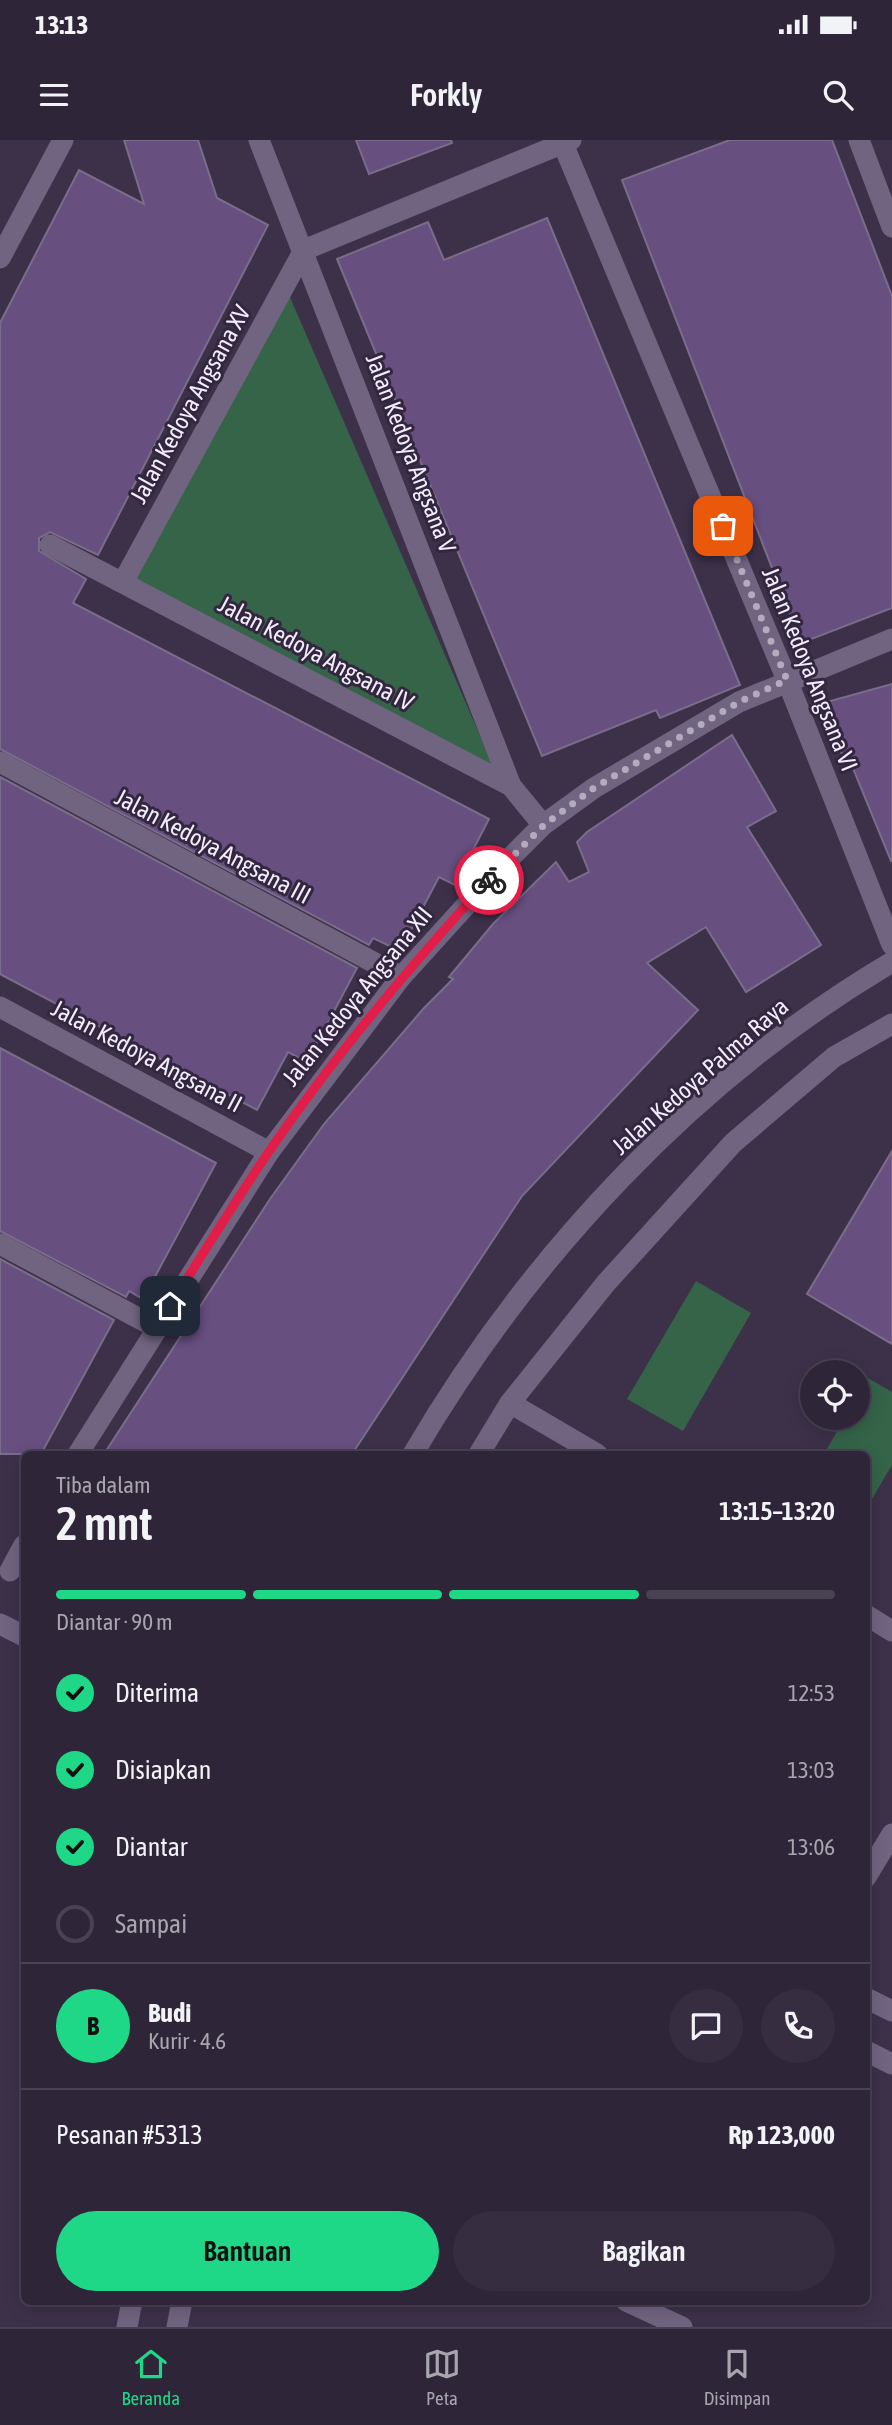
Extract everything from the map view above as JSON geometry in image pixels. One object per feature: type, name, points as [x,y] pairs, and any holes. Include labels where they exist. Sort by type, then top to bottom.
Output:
[{"type":"street","points":[[0,258],[63,140]]},
{"type":"street","name":"Jalan Kedoya Angsana V","points":[[258,140],[304,250],[511,786]]},
{"type":"street","points":[[859,140],[892,227]]},
{"type":"street","points":[[304,250],[567,142]]},
{"type":"street","name":"Jalan Kedoya Angsana VI","points":[[567,142],[892,945]]},
{"type":"street","name":"Jalan Kedoya Angsana XV","points":[[123,582],[304,250]]},
{"type":"street","name":"Jalan Kedoya Angsana IV","points":[[50,545],[511,786],[544,825]]},
{"type":"street","name":"Jalan Kedoya Angsana XII","points":[[80,1451],[155,1327],[269,1152],[401,977],[544,825],[627,768],[739,702],[892,639]]},
{"type":"street","name":"Jalan Kedoya Angsana III","points":[[0,762],[401,977]]},
{"type":"street","name":"Jalan Kedoya Palma Raya","points":[[415,1451],[444,1401],[556,1250],[652,1146],[748,1062],[838,993],[892,962]]},
{"type":"street","name":"Jalan Kedoya Angsana II","points":[[0,1007],[269,1152]]},
{"type":"street","points":[[481,1451],[510,1403],[606,1283],[733,1143],[834,1057],[892,1024]]},
{"type":"street","points":[[0,1244],[155,1327]]},
{"type":"street","points":[[510,1403],[592,1451]]},
{"type":"street","points":[[12,1571],[21,1552]]},
{"type":"street","points":[[870,1617],[892,1631]]},
{"type":"street","points":[[0,1624],[21,1634]]},
{"type":"street","points":[[870,1870],[892,1834]]},
{"type":"street","points":[[870,2000],[892,2011]]},
{"type":"street","points":[[870,2053],[892,2064]]},
{"type":"street","points":[[127,2327],[131,2305]]},
{"type":"street","points":[[177,2327],[181,2305]]},
{"type":"street","points":[[635,2305],[682,2327]]},
{"type":"green space","points":[[289,295],[494,768],[118,578]]},
{"type":"green space","points":[[696,1281],[751,1313],[683,1431],[627,1399]]},
{"type":"green space","points":[[870,1379],[892,1392],[892,1465],[870,1502],[870,1451],[826,1451],[838,1430],[870,1430]]},
{"type":"building","points":[[124,140],[198,140],[217,198],[268,225],[98,555],[50,532],[39,538],[39,551],[86,579],[73,603],[489,819],[455,885],[439,877],[400,951],[373,938],[369,945],[0,749],[0,323],[79,170],[144,204]]},
{"type":"building","points":[[356,140],[451,140],[452,143],[369,174]]},
{"type":"building","points":[[730,140],[832,140],[892,296],[892,608],[801,643],[622,180]]},
{"type":"building","points":[[547,218],[740,685],[660,718],[656,710],[542,756],[337,259],[428,222],[444,260]]},
{"type":"building","points":[[892,684],[891,861],[850,761],[844,762],[827,702]]},
{"type":"building","points":[[732,735],[776,811],[747,827],[821,945],[746,992],[706,927],[647,963],[698,1010],[522,1196],[354,1451],[106,1451],[270,1199],[324,1124],[424,1008],[453,979],[449,977],[493,924],[556,862],[569,882],[589,872],[577,842],[587,832]]},
{"type":"building","points":[[0,777],[357,968],[307,1062],[288,1052],[257,1110],[0,974]]},
{"type":"building","points":[[0,1048],[216,1163],[143,1299],[129,1291],[126,1297],[0,1231]]},
{"type":"building","points":[[892,1151],[892,1344],[807,1294]]},
{"type":"building","points":[[0,1259],[114,1320],[43,1451],[0,1454]]},
{"type":"way so far","points":[[489,880],[544,825],[594,788],[739,702],[787,680],[723,526]]},
{"type":"route","points":[[170,1306],[269,1152],[336,1059],[401,977],[489,880]]}]
